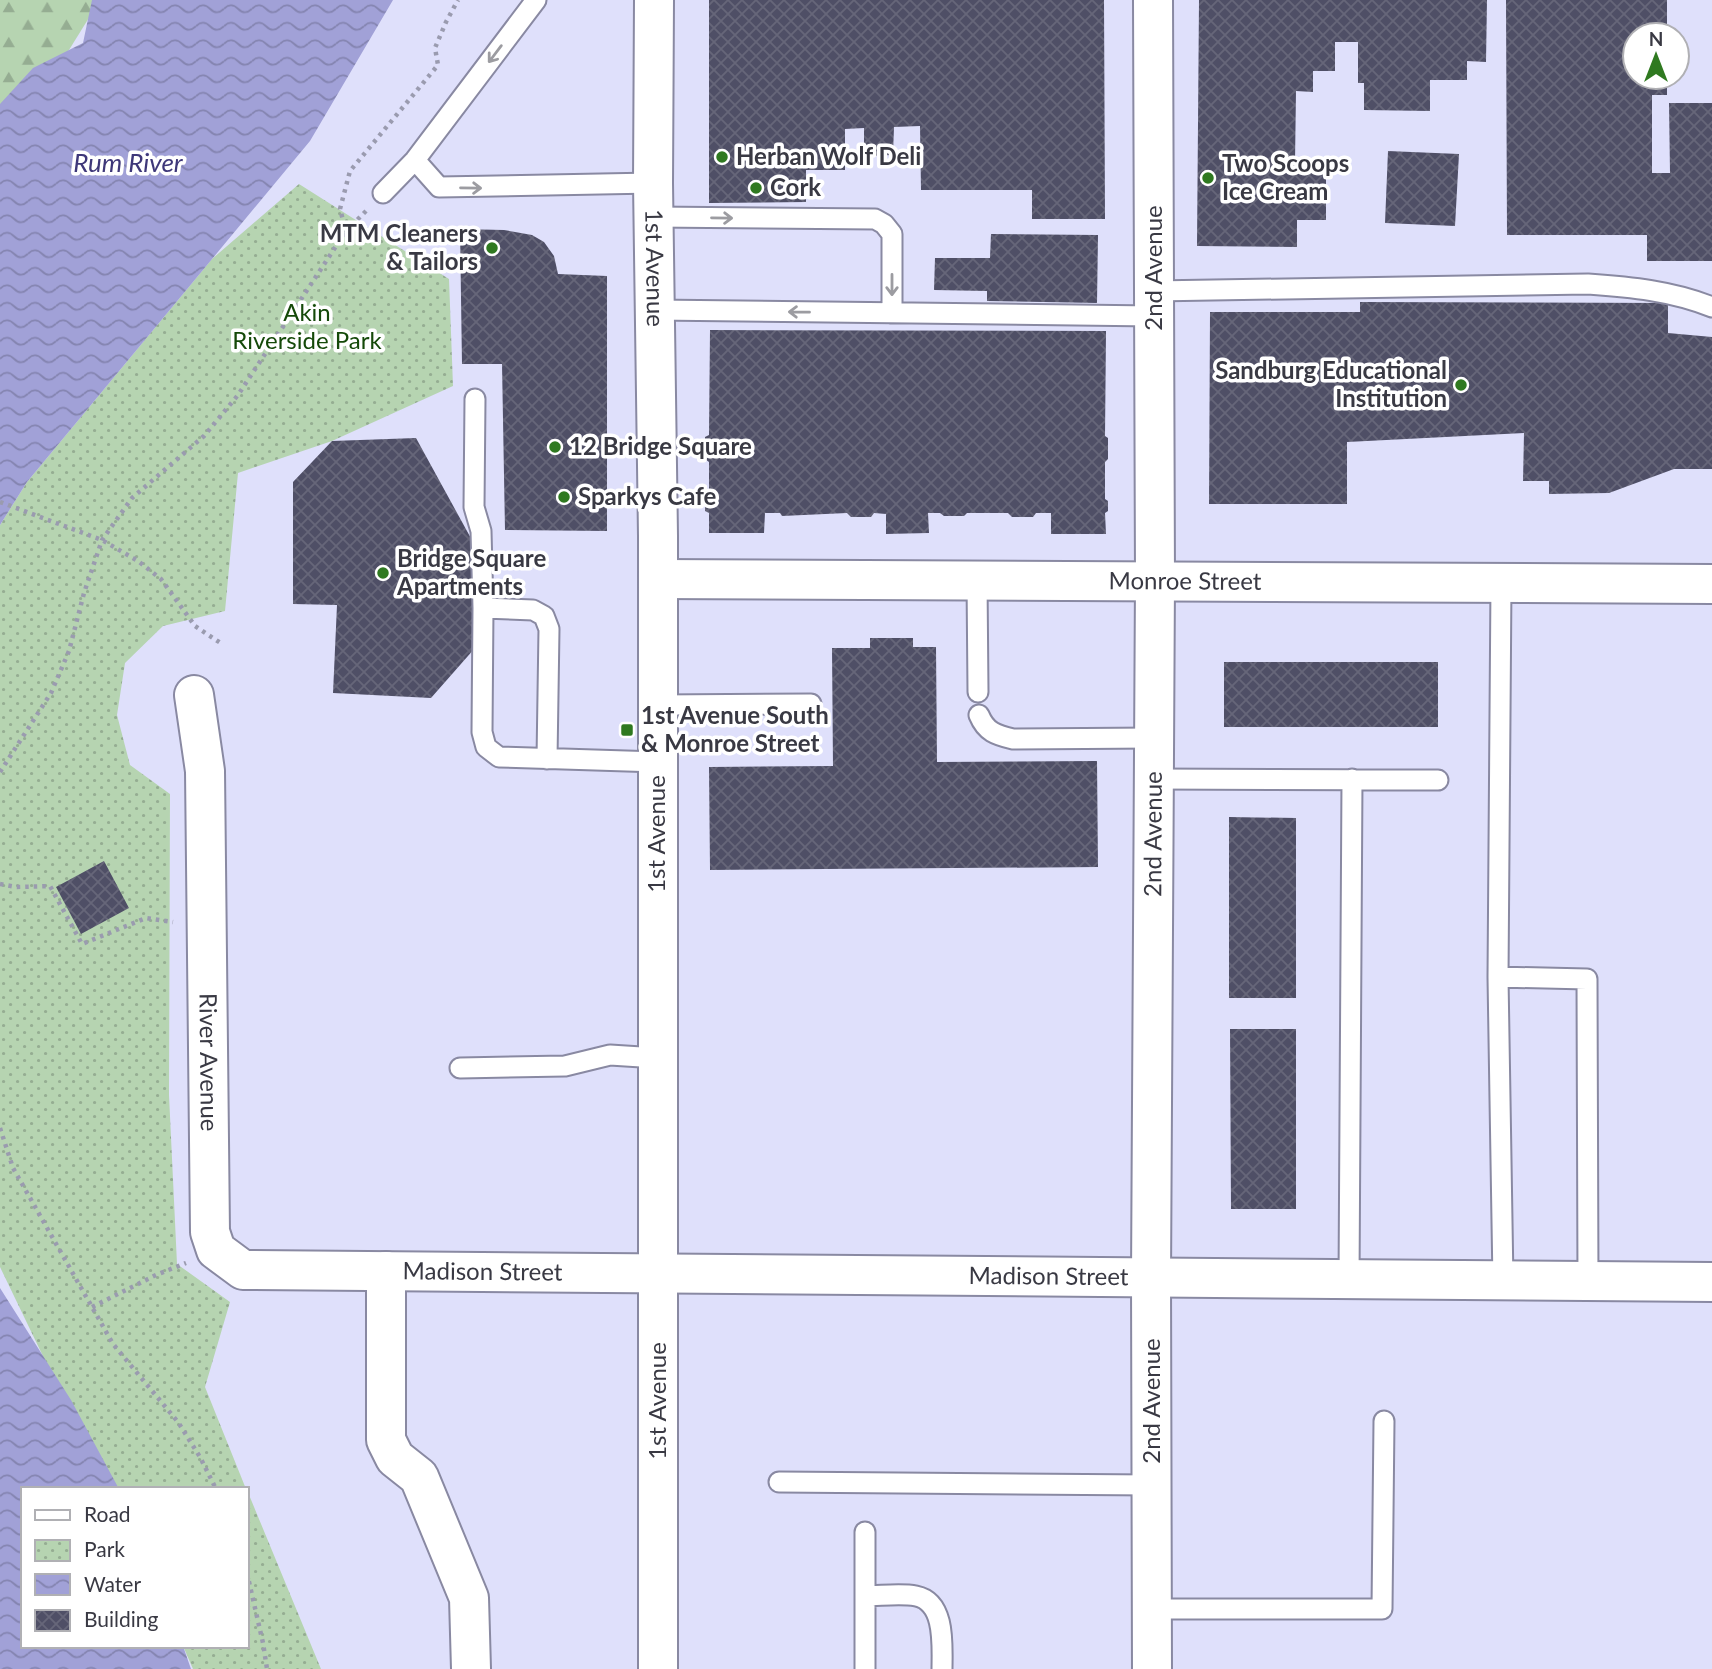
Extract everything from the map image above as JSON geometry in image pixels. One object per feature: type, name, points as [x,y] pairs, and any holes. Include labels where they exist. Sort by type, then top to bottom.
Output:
[{"type":"street","name":"1st Avenue","points":[[654,0],[653,200],[658,579],[658,1669]]},
{"type":"street","name":"2nd Avenue","points":[[1152,1669],[1155,580],[1153,0]]},
{"type":"street","name":"Monroe Street","points":[[658,579],[1712,584]]},
{"type":"street","name":"River Avenue","points":[[194,695],[205,771],[210,1231],[216,1250]]},
{"type":"street","points":[[216,1250],[243,1270],[386,1271],[386,1440],[395,1458],[419,1478],[469,1598],[471,1669]]},
{"type":"street","name":"Madison Street","points":[[386,1271],[1712,1282]]},
{"type":"lane","points":[[383,193],[415,160],[536,0]]},
{"type":"lane","points":[[415,160],[439,187],[653,200],[875,219],[884,224],[892,234],[892,313]]},
{"type":"lane","points":[[655,310],[892,313],[1588,285],[1642,288],[1693,299],[1712,307]]},
{"type":"lane","points":[[475,399],[474,507],[481,531],[482,732],[486,747],[499,757],[658,762]]},
{"type":"lane","points":[[977,580],[978,692]]},
{"type":"lane","points":[[1501,583],[1498,977],[1503,1282]]},
{"type":"lane","points":[[483,608],[533,610],[544,616],[549,629],[547,759]]},
{"type":"lane","points":[[658,705],[811,704]]},
{"type":"lane","points":[[979,715],[983,724],[993,734],[1013,739],[1153,738]]},
{"type":"lane","points":[[1153,779],[1438,780]]},
{"type":"lane","points":[[1349,1281],[1352,779]]},
{"type":"lane","points":[[1498,977],[1587,979],[1588,1283]]},
{"type":"lane","points":[[460,1068],[565,1066],[610,1055],[657,1058]]},
{"type":"lane","points":[[1152,1609],[1382,1609],[1384,1421]]},
{"type":"lane","points":[[779,1482],[1153,1485]]},
{"type":"lane","points":[[865,1532],[865,1669]]},
{"type":"lane","points":[[865,1595],[918,1596],[932,1605],[942,1634],[942,1669]]},
{"type":"path","points":[[346,232],[340,209],[350,171],[438,65],[435,48],[458,0]]},
{"type":"path","points":[[0,772],[51,693],[69,651],[84,593],[102,540],[132,498],[204,436],[238,395],[346,232],[383,193]]},
{"type":"path","points":[[0,502],[102,540],[138,561],[161,579],[195,626],[222,643]]},
{"type":"path","points":[[0,884],[16,887],[50,886],[82,944],[146,918],[207,924]]},
{"type":"path","points":[[0,1128],[13,1168],[113,1344],[178,1422],[215,1487]]},
{"type":"path","points":[[92,1307],[156,1275],[216,1250]]},
{"type":"path","points":[[248,1578],[267,1669]]},
{"type":"green space","points":[[0,0],[100,0],[69,50],[0,119]]},
{"type":"green space","name":"Akin Riverside Park","points":[[299,184],[449,279],[453,386],[332,441],[238,473],[225,611],[163,626],[125,663],[117,715],[130,765],[170,794],[169,1095],[177,1264],[230,1302],[205,1387],[245,1487],[106,1487],[0,1267],[0,525],[27,482],[212,259]]},
{"type":"green space","points":[[248,1492],[321,1669],[193,1669],[184,1648],[248,1648]]},
{"type":"water","name":"Rum River","points":[[92,0],[393,0],[310,141],[27,482],[0,525],[0,104],[33,68],[83,43]]},
{"type":"water","points":[[0,1288],[71,1400],[118,1487],[21,1487],[21,1648],[184,1648],[191,1669],[0,1669]]},
{"type":"building","points":[[709,0],[1104,0],[1105,219],[1032,219],[1032,190],[921,190],[920,126],[894,127],[893,155],[864,156],[864,128],[845,129],[845,170],[806,170],[806,202],[709,203]]},
{"type":"building","points":[[1199,0],[1487,0],[1486,62],[1467,61],[1467,80],[1430,80],[1430,111],[1364,110],[1364,83],[1358,83],[1358,42],[1335,42],[1335,71],[1313,71],[1313,92],[1296,91],[1295,162],[1326,162],[1326,220],[1297,220],[1297,247],[1197,246]]},
{"type":"building","points":[[1506,0],[1667,0],[1667,21],[1621,21],[1621,91],[1667,91],[1667,95],[1652,95],[1652,173],[1670,173],[1669,103],[1712,103],[1712,261],[1647,261],[1647,235],[1507,235]]},
{"type":"building","points":[[1388,151],[1459,154],[1455,226],[1385,223]]},
{"type":"building","name":"12 Bridge Square","points":[[460,229],[504,230],[532,235],[544,242],[554,256],[558,274],[607,276],[607,531],[505,530],[502,364],[462,364]]},
{"type":"building","points":[[991,234],[1098,235],[1097,303],[987,301],[987,291],[934,290],[935,258],[990,258]]},
{"type":"building","name":"Sandburg Educational Institution","points":[[1360,302],[1668,303],[1668,333],[1712,337],[1712,469],[1674,469],[1609,493],[1549,494],[1549,481],[1523,481],[1524,433],[1347,442],[1347,504],[1209,504],[1210,312],[1360,312]]},
{"type":"building","points":[[710,330],[1106,331],[1106,534],[1051,534],[1051,513],[1036,513],[1033,517],[1012,517],[1008,513],[944,516],[940,513],[928,513],[929,533],[886,534],[886,514],[851,517],[847,513],[782,516],[780,513],[765,513],[764,533],[709,533],[709,513],[705,511],[705,501],[709,498],[709,462],[705,459],[705,437],[709,435]]},
{"type":"building","name":"Bridge Square Apartments","points":[[416,438],[473,542],[475,648],[431,698],[333,693],[337,605],[293,604],[293,482],[332,441]]},
{"type":"building","points":[[870,638],[913,638],[913,647],[936,647],[937,762],[1097,761],[1098,867],[710,870],[709,767],[833,766],[832,648],[870,648]]},
{"type":"building","points":[[1224,662],[1438,662],[1438,727],[1224,727]]},
{"type":"building","points":[[1229,817],[1296,818],[1296,998],[1229,998]]},
{"type":"building","points":[[104,861],[129,908],[81,934],[56,887]]},
{"type":"building","points":[[1230,1029],[1296,1029],[1296,1209],[1231,1209]]},
{"type":"place","name":"Herban Wolf Deli","points":[[722,157]]},
{"type":"place","name":"Two Scoops Ice Cream","points":[[1208,178]]},
{"type":"place","name":"Cork","points":[[756,188]]},
{"type":"place","name":"MTM Cleaners & Tailors","points":[[492,248]]},
{"type":"place","name":"Sandburg Educational Institution","points":[[1461,385]]},
{"type":"place","name":"12 Bridge Square","points":[[555,447]]},
{"type":"place","name":"Sparkys Cafe","points":[[564,497]]},
{"type":"place","name":"Bridge Square Apartments","points":[[383,573]]},
{"type":"place","name":"1st Avenue South & Monroe Street","points":[[627,730]]}]
